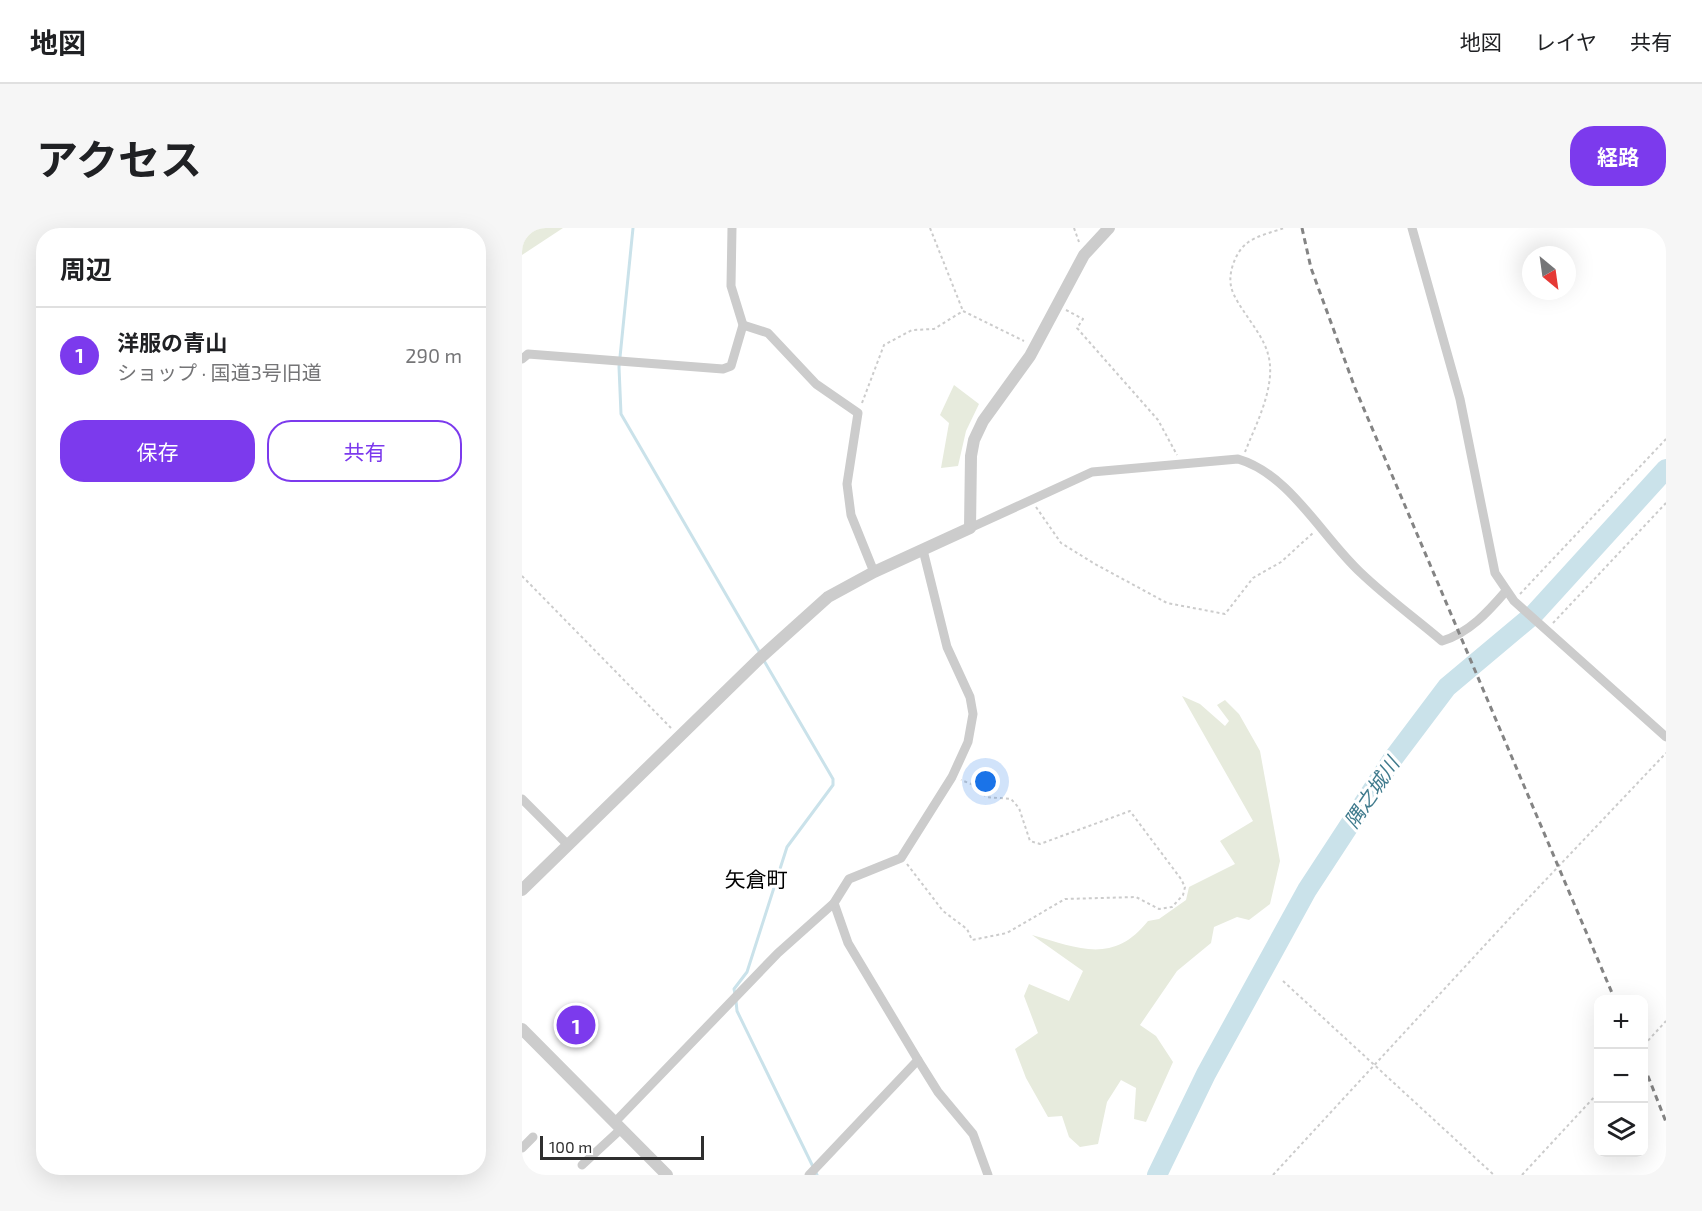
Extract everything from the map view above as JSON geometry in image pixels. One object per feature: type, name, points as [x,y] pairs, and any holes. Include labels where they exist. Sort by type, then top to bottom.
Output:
[{"type":"street","points":[[522,359],[528,354],[723,369],[731,366],[743,325],[731,286],[732,228]]},
{"type":"street","points":[[970,528],[971,456],[974,440],[983,421],[1035,347],[1084,255],[1109,228]]},
{"type":"street","points":[[1412,228],[1460,399],[1495,573],[1514,601],[1666,737]]},
{"type":"street","points":[[743,325],[768,333],[816,384],[858,413],[847,484],[851,515],[874,572]]},
{"type":"street","points":[[522,890],[762,657],[828,597],[874,572],[1092,472],[1181,463],[1241,460],[1253,463],[1276,479],[1361,573],[1442,641],[1458,636],[1488,611],[1506,591]]},
{"type":"street","points":[[582,1165],[778,953],[834,903],[849,879],[901,858],[952,777],[968,742],[973,714],[970,697],[946,647],[923,550]]},
{"type":"street","points":[[522,799],[568,846]]},
{"type":"street","points":[[834,903],[849,943],[918,1059],[938,1092],[974,1134],[988,1175]]},
{"type":"street","points":[[522,1029],[667,1175]]},
{"type":"street","points":[[812,1171],[918,1059]]},
{"type":"street","points":[[522,1148],[533,1137]]},
{"type":"path","points":[[930,228],[963,311],[1035,347]]},
{"type":"path","points":[[1074,228],[1084,255]]},
{"type":"path","points":[[1241,460],[1260,414],[1269,378],[1269,356],[1258,331],[1231,285],[1234,259],[1247,242],[1284,228]]},
{"type":"path","points":[[1057,306],[1083,319],[1077,328],[1158,420],[1181,463]]},
{"type":"path","points":[[858,413],[884,345],[912,330],[934,329],[963,311]]},
{"type":"path","points":[[1514,601],[1666,439]]},
{"type":"path","points":[[1032,500],[1061,543],[1095,564],[1167,603],[1225,614],[1253,578],[1281,562],[1319,527]]},
{"type":"path","points":[[1547,630],[1666,503]]},
{"type":"path","points":[[522,576],[680,737]]},
{"type":"path","points":[[1273,1175],[1666,753]]},
{"type":"path","points":[[901,858],[943,911],[967,929],[972,940],[1007,933],[1065,899],[1136,897],[1159,909],[1172,907],[1183,895],[1185,887],[1181,879],[1130,811],[1040,844],[1029,841],[1019,808],[1011,799],[986,797],[979,787],[952,777]]},
{"type":"path","points":[[1283,981],[1494,1175]]},
{"type":"path","points":[[1648,1041],[1666,1021]]},
{"type":"path","points":[[1522,1175],[1594,1098]]},
{"type":"shaded area","points":[[522,228],[563,228],[522,255]]},
{"type":"shaded area","points":[[954,385],[979,404],[966,431],[958,466],[941,468],[949,423],[940,415]]},
{"type":"shaded area","points":[[1182,696],[1200,704],[1225,726],[1229,721],[1217,705],[1225,700],[1239,714],[1260,751],[1280,861],[1270,904],[1249,920],[1237,917],[1214,927],[1211,943],[1177,971],[1140,1025],[1156,1036],[1173,1062],[1146,1122],[1134,1119],[1136,1088],[1121,1080],[1107,1102],[1098,1144],[1080,1147],[1069,1137],[1062,1116],[1048,1117],[1026,1078],[1015,1049],[1038,1033],[1024,996],[1029,984],[1069,1001],[1083,971],[1032,935],[1080,948],[1108,948],[1122,944],[1135,935],[1148,921],[1159,919],[1186,900],[1189,887],[1235,864],[1220,841],[1253,821]]},
{"type":"waterway","points":[[633,228],[619,367],[621,414],[760,653]]},
{"type":"waterway","name":"隅之城川","points":[[1157,1175],[1206,1074],[1307,890],[1392,760],[1447,687],[1534,614],[1666,469]]},
{"type":"waterway","points":[[735,994],[734,989],[747,972],[787,847],[833,785],[833,779],[763,659]]},
{"type":"waterway","points":[[736,1001],[737,1011],[817,1175]]},
{"type":"railway","points":[[1302,228],[1311,268],[1355,388],[1613,995]]},
{"type":"railway","points":[[1648,1076],[1666,1122]]},
{"type":"place","name":"洋服の青山","points":[[576,1025]]},
{"type":"district","name":"矢倉町","points":[[756,878]]}]
